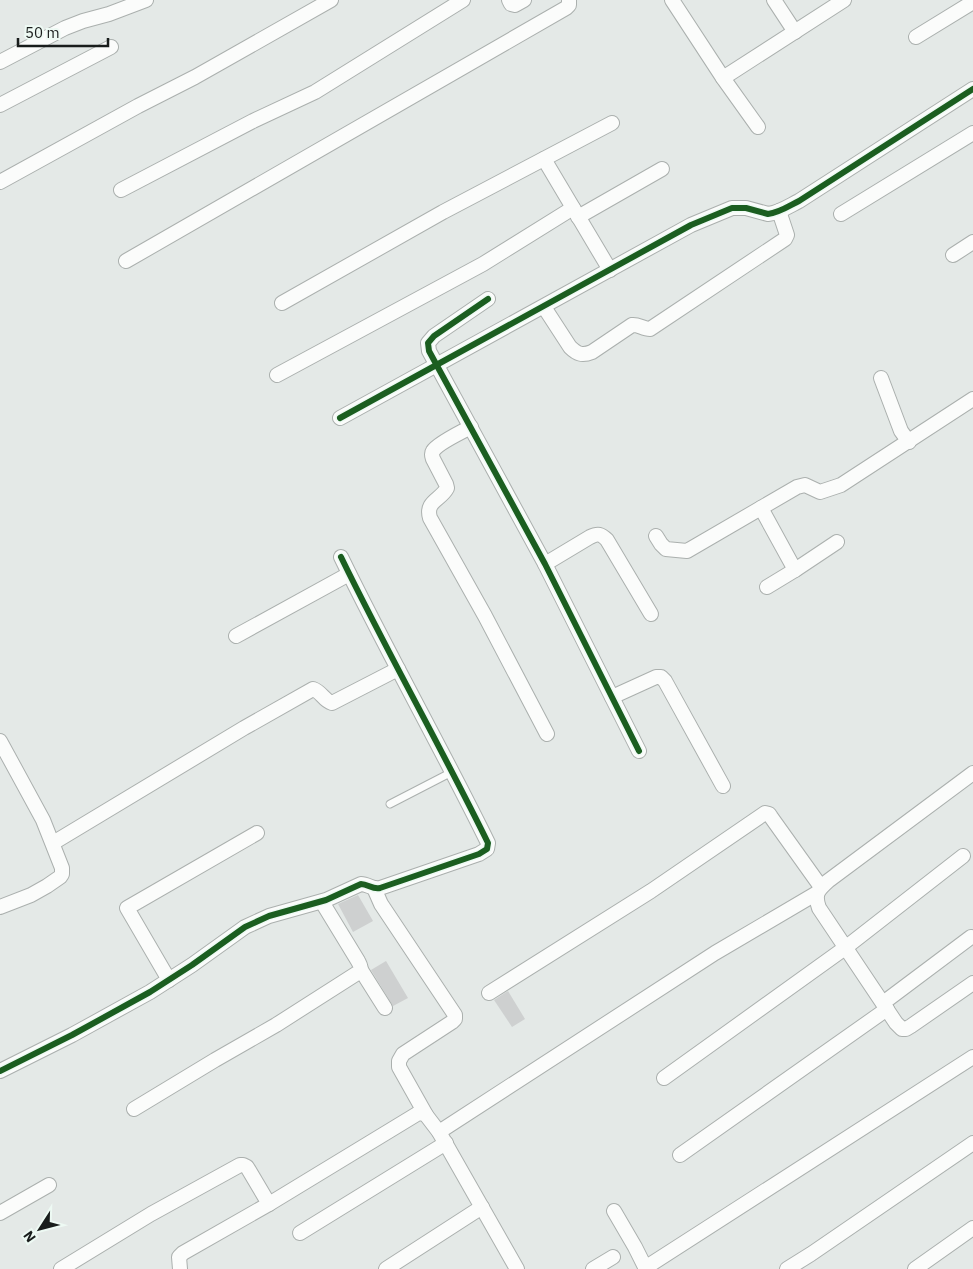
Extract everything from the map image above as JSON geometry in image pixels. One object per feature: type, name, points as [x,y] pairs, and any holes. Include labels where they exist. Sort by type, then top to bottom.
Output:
[{"type":"street","points":[[0,62],[65,28],[146,0]]},
{"type":"street","points":[[0,182],[195,77],[331,0]]},
{"type":"street","points":[[121,190],[315,92],[463,0]]},
{"type":"street","points":[[509,0],[511,4],[515,5],[524,0]]},
{"type":"street","points":[[126,261],[566,8],[569,5],[569,0]]},
{"type":"street","points":[[672,0],[758,128]]},
{"type":"street","points":[[774,0],[795,32]]},
{"type":"street","points":[[723,78],[844,0]]},
{"type":"street","points":[[916,37],[973,2]]},
{"type":"street","points":[[0,104],[111,46]]},
{"type":"street","points":[[340,418],[691,225],[732,208],[746,208],[768,214],[779,211],[798,201],[973,89]]},
{"type":"street","points":[[282,303],[443,212],[612,123]]},
{"type":"street","points":[[841,214],[973,133]]},
{"type":"street","points":[[544,159],[610,270]]},
{"type":"street","points":[[277,375],[576,212],[662,169]]},
{"type":"street","points":[[544,306],[570,347],[580,355],[586,355],[634,324],[650,329],[785,239],[787,235],[779,211]]},
{"type":"street","points":[[953,255],[973,242]]},
{"type":"street","points":[[488,299],[434,336],[428,343],[428,346],[545,564],[639,751]]},
{"type":"street","points":[[881,378],[901,431],[909,442]]},
{"type":"street","points":[[656,536],[660,544],[666,549],[687,551],[797,487],[805,485],[820,492],[841,485],[973,399]]},
{"type":"street","points":[[471,427],[433,451],[433,459],[447,488],[431,504],[428,512],[486,616],[547,734]]},
{"type":"street","points":[[761,508],[795,570]]},
{"type":"street","points":[[545,564],[590,537],[598,534],[601,535],[606,540],[651,614]]},
{"type":"street","points":[[767,587],[838,542]]},
{"type":"street","points":[[0,1071],[72,1035],[170,980],[245,927],[269,916],[322,902],[361,884],[380,888],[479,854],[487,849],[488,843],[341,557]]},
{"type":"street","points":[[236,636],[349,574]]},
{"type":"street","points":[[53,844],[244,728],[313,689],[318,691],[326,700],[332,702],[398,669]]},
{"type":"street","points":[[612,697],[656,677],[661,677],[723,786]]},
{"type":"street","points":[[0,742],[43,820],[62,868],[60,876],[31,895],[0,907]]},
{"type":"street","points":[[300,1232],[716,953],[819,890],[828,881],[973,773]]},
{"type":"street","points":[[490,992],[650,891],[765,813],[769,814],[819,890]]},
{"type":"street","points":[[170,980],[126,908],[256,832]]},
{"type":"street","points":[[664,1078],[845,948],[963,856]]},
{"type":"street","points":[[374,888],[381,904],[456,1017],[452,1022],[403,1054],[398,1061],[399,1067],[517,1269]]},
{"type":"street","points":[[819,890],[816,900],[819,908],[898,1026],[902,1029],[906,1029],[973,983]]},
{"type":"street","points":[[322,902],[385,1008]]},
{"type":"street","points":[[680,1155],[885,1006],[971,937]]},
{"type":"street","points":[[134,1109],[276,1026],[361,970]]},
{"type":"street","points":[[614,1212],[635,1247],[645,1269],[973,1057]]},
{"type":"street","points":[[180,1269],[179,1257],[183,1253],[269,1204],[417,1114],[422,1113],[426,1115]]},
{"type":"street","points":[[787,1269],[973,1143]]},
{"type":"street","points":[[61,1269],[151,1214],[240,1165],[247,1167],[269,1204]]},
{"type":"street","points":[[0,1213],[49,1185]]},
{"type":"street","points":[[386,1269],[482,1207]]},
{"type":"street","points":[[915,1269],[973,1228]]},
{"type":"street","points":[[593,1269],[613,1257]]},
{"type":"lane","points":[[390,804],[452,772]]},
{"type":"building","points":[[358,895],[373,921],[353,932],[338,904]]},
{"type":"building","points":[[386,961],[408,998],[393,1006],[371,970]]},
{"type":"building","points":[[508,991],[525,1019],[512,1027],[494,1000]]},
{"type":"cycle path","points":[[340,418],[691,225],[732,208],[746,208],[768,214],[788,207],[973,89]]},
{"type":"cycle path","points":[[488,299],[434,336],[428,343],[429,351],[545,564],[639,751]]},
{"type":"cycle path","points":[[0,1071],[72,1035],[150,992],[245,927],[269,916],[326,900],[361,884],[380,888],[479,854],[487,849],[488,843],[341,557]]}]
